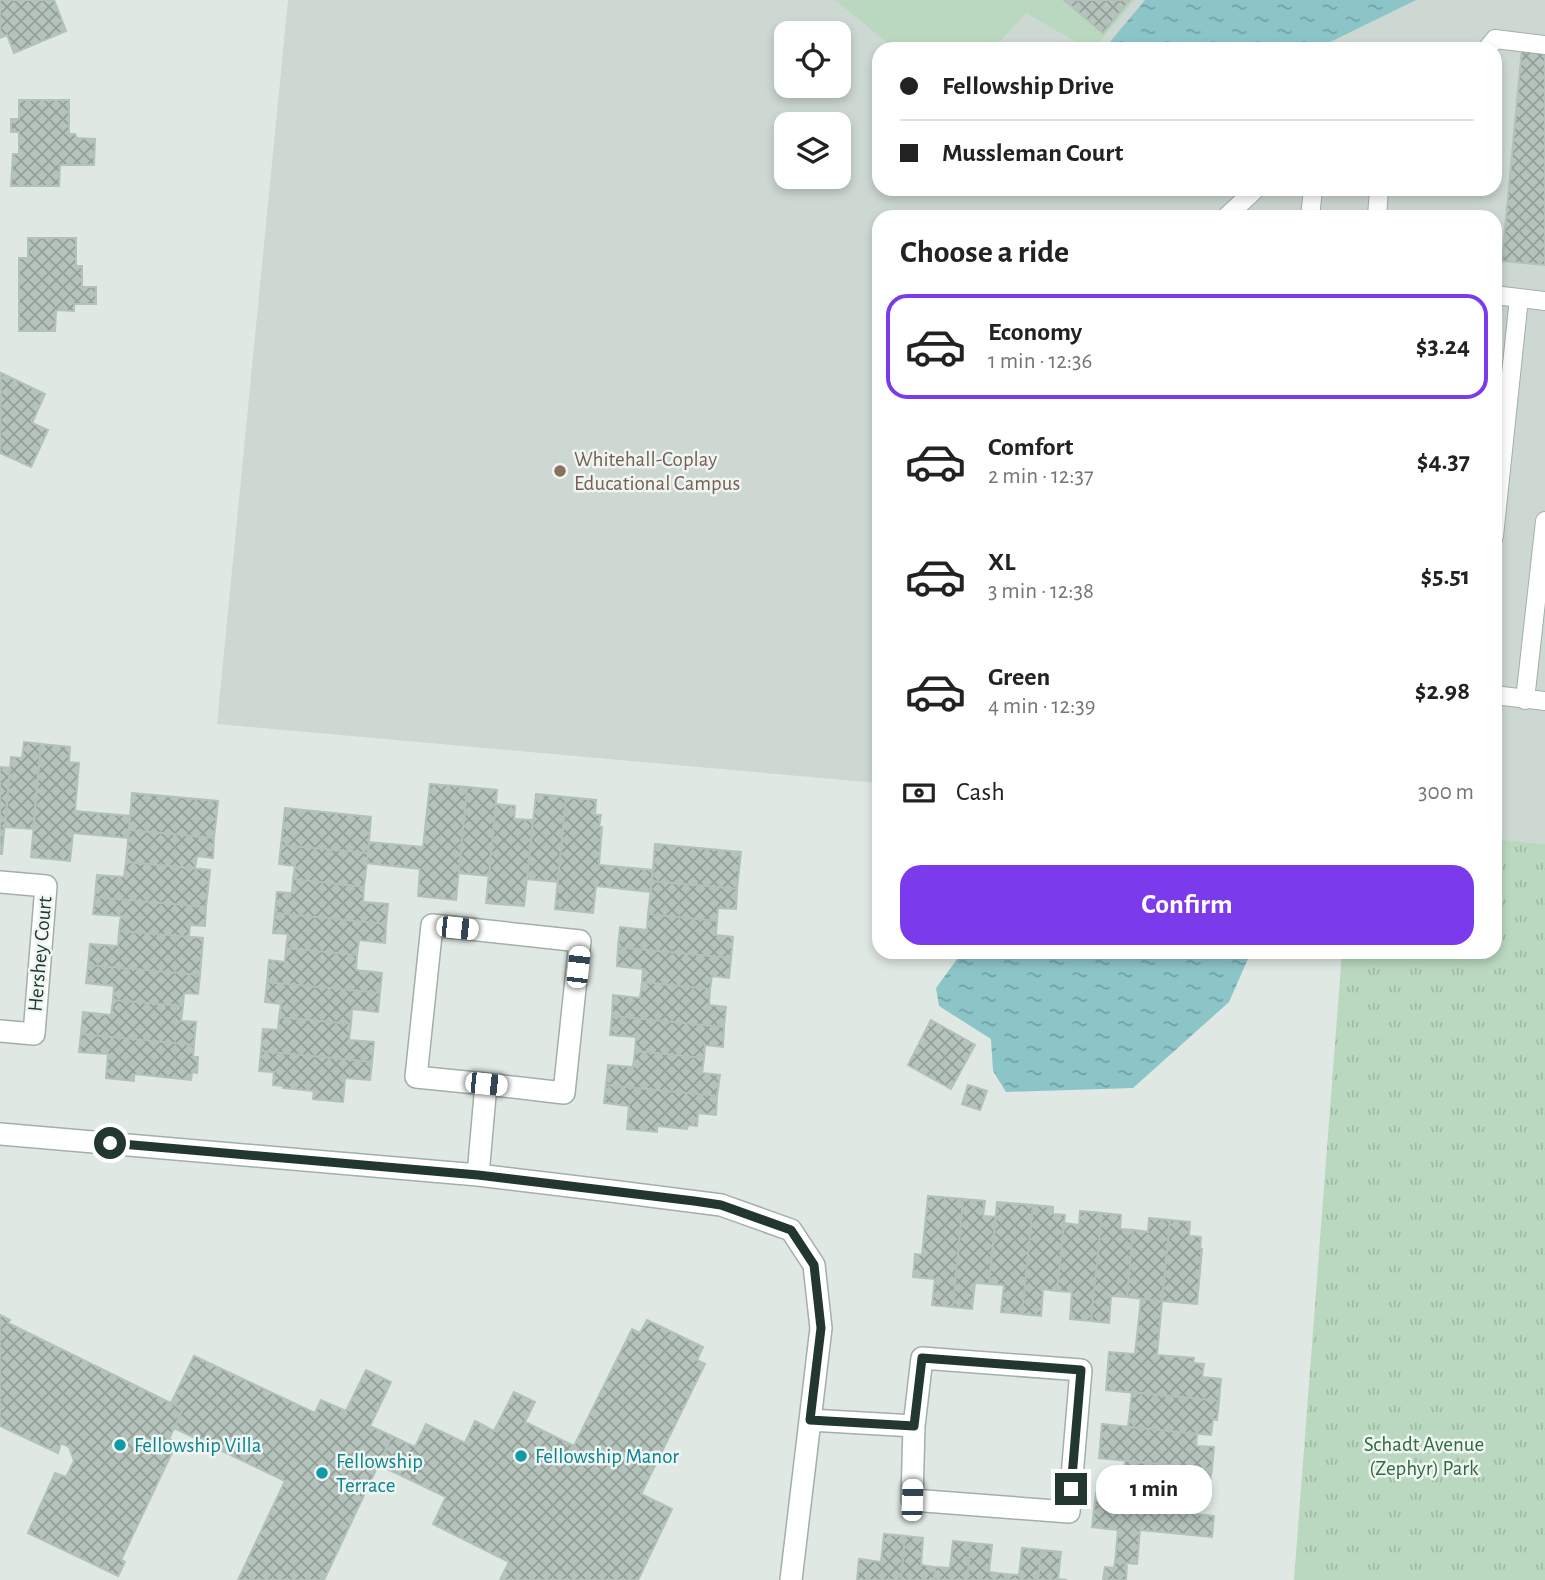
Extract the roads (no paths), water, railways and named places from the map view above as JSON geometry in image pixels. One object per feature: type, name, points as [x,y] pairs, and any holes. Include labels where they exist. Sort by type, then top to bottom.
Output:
[{"type":"street","name":"Hershey Court","points":[[0,882],[46,886],[34,1034],[0,1031]]},
{"type":"street","points":[[432,925],[580,941],[564,1093],[486,1084],[416,1077],[432,925]]},
{"type":"street","points":[[478,1175],[486,1084]]},
{"type":"street","points":[[0,1133],[478,1175],[721,1205],[791,1230],[814,1265],[821,1328],[791,1580]]},
{"type":"street","points":[[922,1358],[1081,1370],[1069,1512],[912,1500],[914,1426],[922,1358]]},
{"type":"street","points":[[810,1420],[914,1426]]},
{"type":"lane","points":[[1493,42],[1495,39],[1545,45]]},
{"type":"lane","points":[[1234,210],[1248,196]]},
{"type":"lane","points":[[1502,296],[1545,301]]},
{"type":"lane","points":[[1502,460],[1519,298]]},
{"type":"lane","points":[[1525,699],[1545,521]]},
{"type":"lane","points":[[1502,696],[1545,701]]},
{"type":"water","points":[[1145,0],[1416,0],[1330,42],[1110,42]]},
{"type":"water","points":[[957,959],[1248,959],[1229,1002],[1133,1088],[1006,1092],[993,1071],[991,1039],[939,1006],[936,988]]},
{"type":"place","name":"Whitehall-Coplay Educational Campus","points":[[560,471]]},
{"type":"place","name":"Fellowship Villa","points":[[120,1445]]},
{"type":"place","name":"Fellowship Manor","points":[[521,1456]]},
{"type":"place","name":"Fellowship Terrace","points":[[322,1473]]},
{"type":"park label","name":"Schadt Avenue (Zephyr) Park","points":[[1424,1456]]}]
